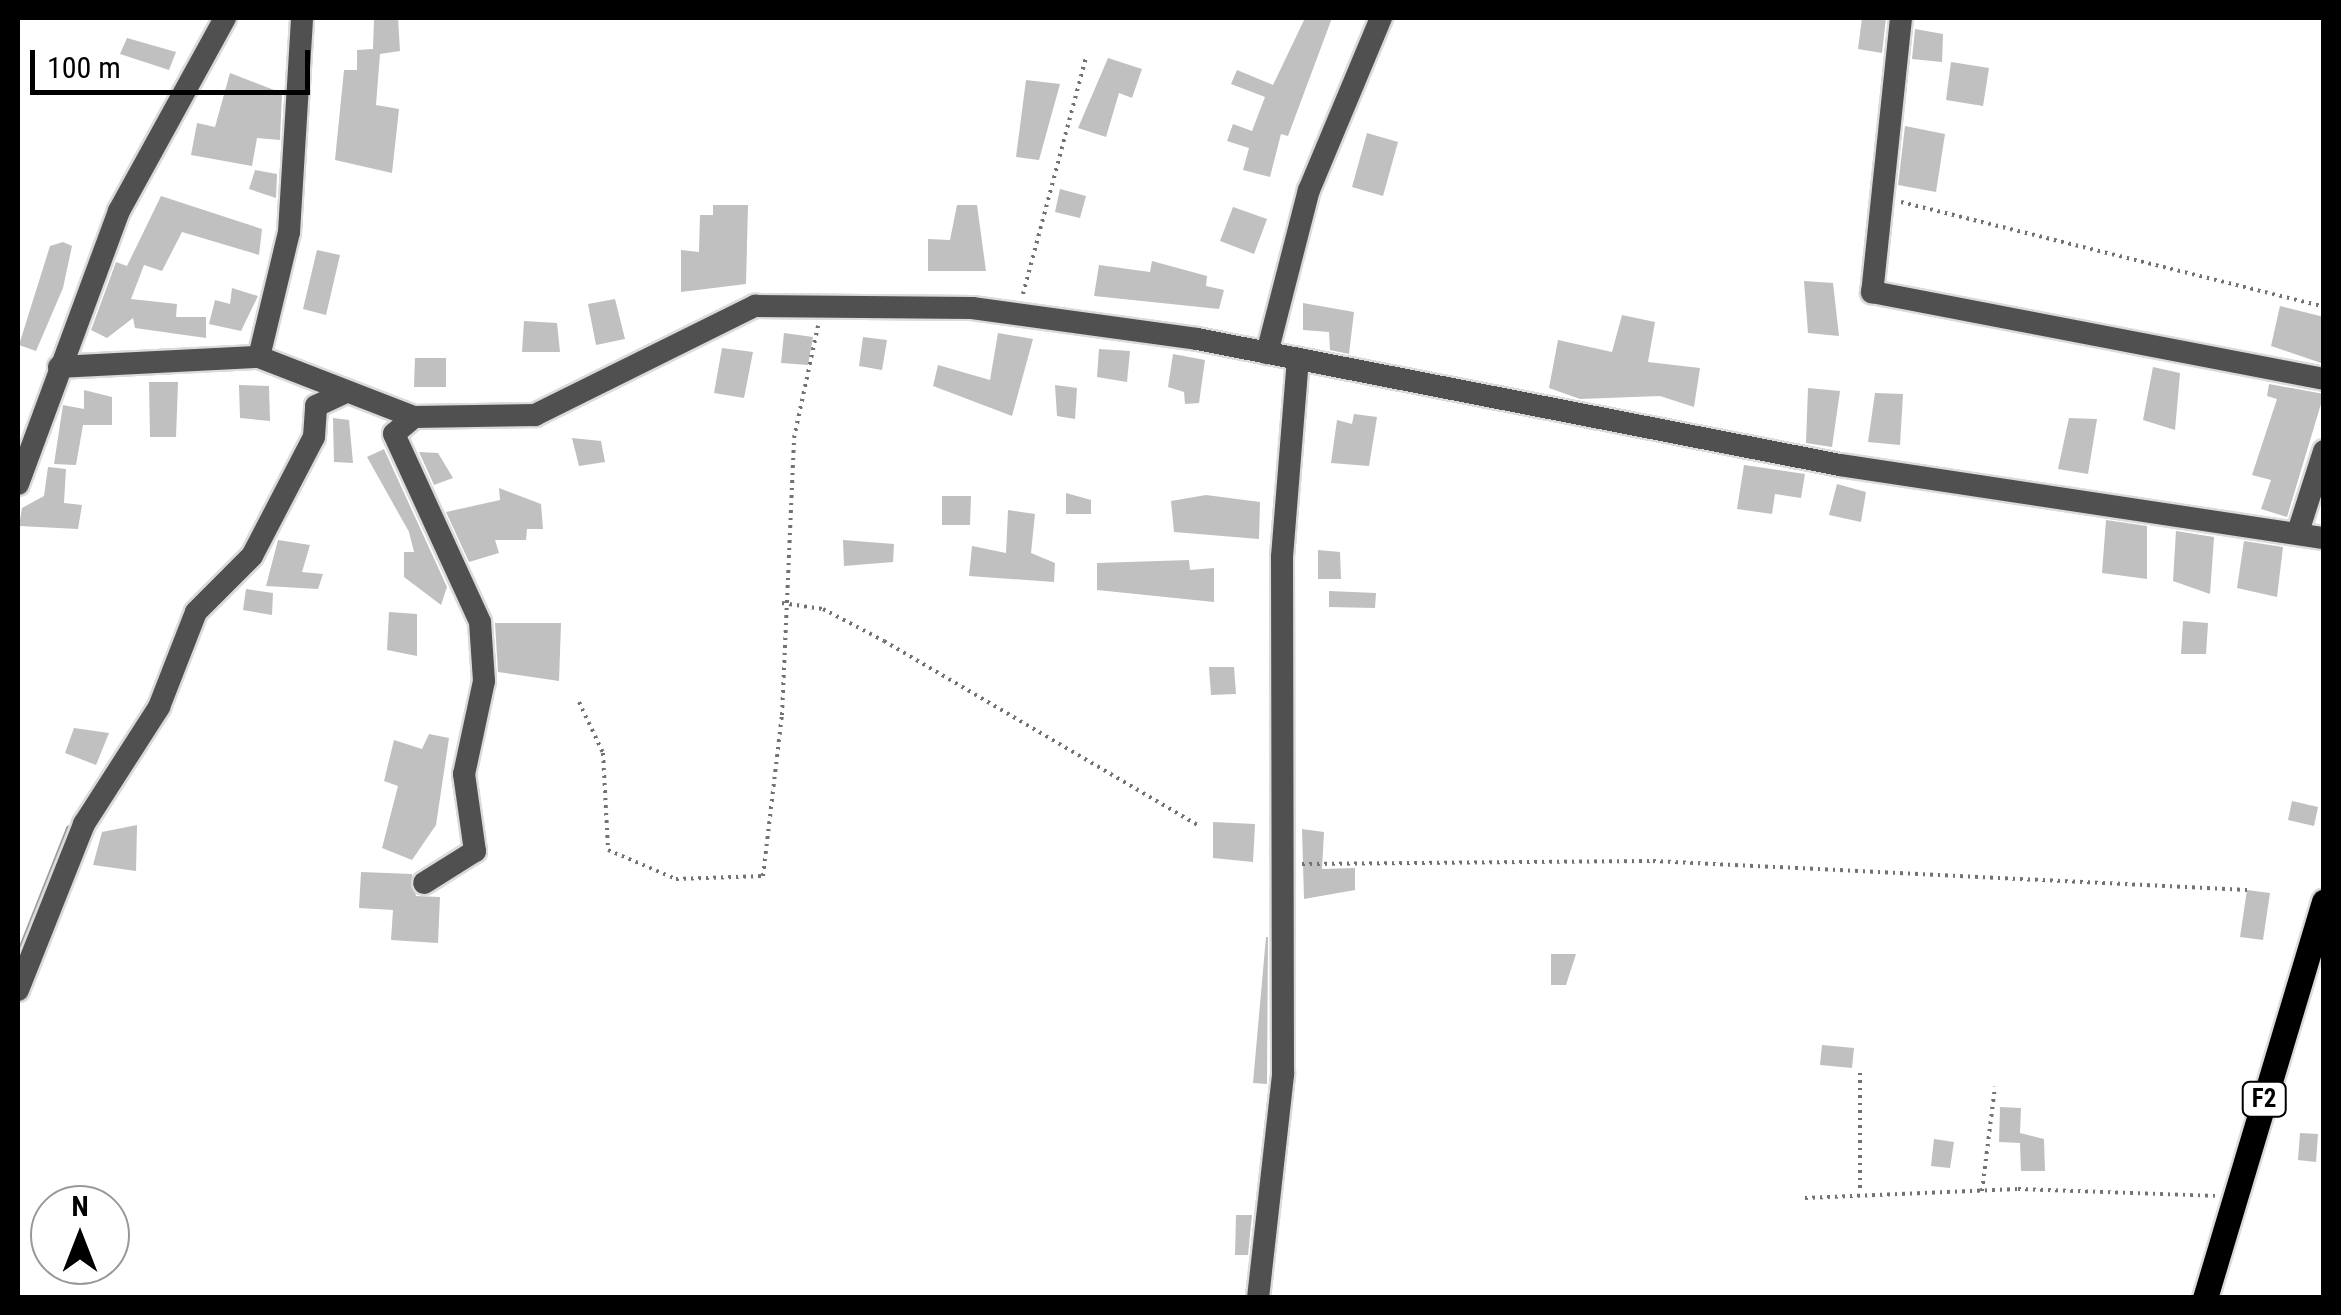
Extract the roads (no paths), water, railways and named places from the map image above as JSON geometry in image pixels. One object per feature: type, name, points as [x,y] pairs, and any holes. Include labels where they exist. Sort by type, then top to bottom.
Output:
[{"type":"main road","name":"F2","points":[[2206,1298],[2324,901]]},
{"type":"main road","name":"F2","points":[[2219,1298],[2324,947]]},
{"type":"street","points":[[18,484],[119,211],[225,18]]},
{"type":"street","points":[[259,356],[289,232],[302,18]]},
{"type":"street","points":[[1268,354],[1309,190],[1382,18]]},
{"type":"street","points":[[1901,18],[1872,292],[2324,379]]},
{"type":"street","points":[[59,368],[259,356],[342,394],[414,417],[535,414],[718,317],[820,302],[1018,315],[1298,359],[1840,465],[2324,538]]},
{"type":"street","points":[[1258,1298],[1283,1074],[1282,557],[1298,359]]},
{"type":"street","points":[[18,990],[84,824],[158,708],[196,612],[252,556],[314,436],[316,406],[342,394]]},
{"type":"street","points":[[414,417],[394,434],[480,622],[484,681],[464,774],[474,851],[424,883]]},
{"type":"street","points":[[2298,532],[2324,451]]},
{"type":"waterway","points":[[18,954],[68,828]]}]
